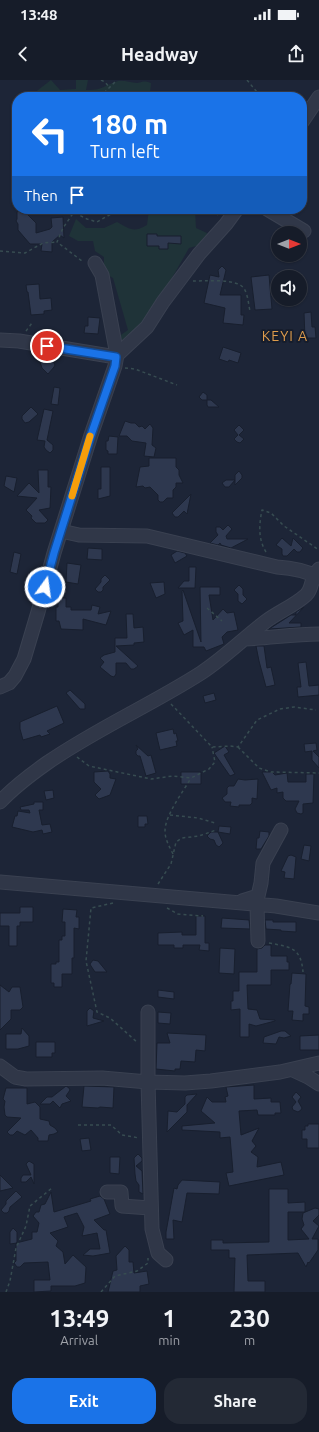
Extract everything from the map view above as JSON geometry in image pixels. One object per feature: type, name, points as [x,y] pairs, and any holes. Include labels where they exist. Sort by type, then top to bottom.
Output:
[{"type":"street","points":[[307,115],[319,97]]},
{"type":"street","points":[[0,687],[9,683],[15,676],[24,659],[61,531],[116,359],[146,327],[199,254],[233,214]]},
{"type":"street","points":[[275,214],[296,226]]},
{"type":"street","points":[[95,263],[102,275],[116,359]]},
{"type":"street","points":[[0,340],[19,341],[116,359]]},
{"type":"street","points":[[0,802],[9,792],[27,778],[87,737],[163,696],[202,672],[266,621],[304,597],[309,591],[317,574],[294,568],[277,567],[147,536],[79,535],[61,531]]},
{"type":"street","points":[[245,639],[294,634],[319,634]]},
{"type":"street","points":[[237,903],[258,896],[263,863],[281,830]]},
{"type":"street","points":[[0,882],[276,906],[318,912]]},
{"type":"street","points":[[257,905],[258,941]]},
{"type":"street","points":[[148,1012],[150,1208],[152,1235],[158,1253],[166,1260]]},
{"type":"street","points":[[0,1066],[15,1077],[26,1079],[102,1078],[148,1082],[191,1082],[293,1070],[319,1063]]},
{"type":"street","points":[[293,1070],[319,1084]]},
{"type":"street","points":[[107,1192],[121,1192],[122,1206],[150,1208]]},
{"type":"path","points":[[101,80],[109,87]]},
{"type":"path","points":[[104,92],[117,80]]},
{"type":"path","points":[[247,80],[257,92]]},
{"type":"path","points":[[57,242],[63,228],[74,214]]},
{"type":"path","points":[[77,214],[98,222],[111,214]]},
{"type":"path","points":[[0,251],[25,253],[43,243],[57,242],[82,262],[95,263]]},
{"type":"path","points":[[179,282],[219,280],[240,285],[246,291],[250,311]]},
{"type":"path","points":[[116,359],[135,369],[177,385]]},
{"type":"path","points":[[277,567],[262,545],[259,526],[262,510],[271,513],[284,526],[319,550]]},
{"type":"path","points":[[207,608],[222,621]]},
{"type":"path","points":[[64,752],[89,766],[151,779],[173,776],[191,778],[210,769],[215,762],[212,747],[163,696]]},
{"type":"path","points":[[238,747],[257,720],[280,709],[294,707],[316,710]]},
{"type":"path","points":[[212,747],[238,747],[259,768],[271,772],[319,773]]},
{"type":"path","points":[[173,854],[167,842],[165,829],[170,815],[191,778]]},
{"type":"path","points":[[170,815],[198,818],[215,823]]},
{"type":"path","points":[[150,895],[171,864],[176,842],[182,838],[199,836],[216,830]]},
{"type":"path","points":[[117,903],[91,908],[86,953],[87,968],[97,1012],[110,1018],[148,1053]]},
{"type":"path","points":[[165,906],[178,914],[203,916]]},
{"type":"path","points":[[258,941],[288,946],[298,953],[302,962],[303,972]]},
{"type":"path","points":[[78,1126],[111,1125],[122,1135],[150,1140]]},
{"type":"path","points":[[6,1292],[10,1281],[16,1248],[26,1226],[30,1206],[52,1188]]},
{"type":"path","points":[[101,1292],[115,1276],[137,1271],[148,1263],[149,1256]]},
{"type":"green space","points":[[51,80],[60,90],[76,89],[76,80],[88,80],[86,90],[99,89],[118,81],[137,83],[144,81],[151,83],[150,92],[35,92]]},
{"type":"green space","points":[[148,214],[195,214],[196,228],[207,233],[204,244],[189,248],[148,320],[124,343],[118,337],[128,330],[113,278],[104,273],[104,257],[95,251],[93,241],[78,241],[69,236],[76,219],[86,228],[104,228],[117,222],[132,229],[138,229],[147,225]]},
{"type":"building","points":[[17,214],[29,214],[28,215],[36,223],[36,233],[52,227],[51,218],[63,217],[64,238],[60,235],[52,242],[52,252],[41,251],[42,244],[30,244],[18,230]]},
{"type":"building","points":[[147,234],[157,234],[157,236],[181,236],[181,244],[168,243],[168,249],[159,249],[159,246],[147,246]]},
{"type":"building","points":[[222,266],[226,270],[220,295],[241,295],[241,315],[244,315],[243,325],[223,323],[225,308],[204,303],[210,275],[219,277],[218,270]]},
{"type":"building","points":[[269,275],[272,309],[255,310],[251,277]]},
{"type":"building","points":[[39,284],[40,299],[51,298],[52,310],[44,311],[44,314],[31,315],[26,285]]},
{"type":"building","points":[[311,312],[312,327],[315,327],[316,338],[305,338],[304,313]]},
{"type":"building","points":[[88,317],[100,318],[98,334],[84,333],[85,326],[88,326]]},
{"type":"building","points":[[223,347],[241,353],[238,363],[219,359]]},
{"type":"building","points":[[46,358],[50,358],[55,365],[48,374],[42,368],[40,362]]},
{"type":"building","points":[[54,387],[60,388],[58,405],[51,404]]},
{"type":"building","points":[[203,392],[207,395],[207,400],[202,400],[199,397]]},
{"type":"building","points":[[207,400],[211,400],[219,407],[208,407]]},
{"type":"building","points":[[31,407],[38,414],[29,422],[25,423],[22,416]]},
{"type":"building","points":[[44,409],[53,411],[47,440],[53,445],[53,450],[50,453],[44,447],[45,441],[37,440]]},
{"type":"building","points":[[125,421],[135,423],[139,427],[142,426],[145,429],[150,424],[153,428],[152,445],[156,448],[154,457],[144,456],[146,443],[132,441],[127,436],[119,436]]},
{"type":"building","points":[[239,425],[244,430],[239,435],[244,439],[240,443],[234,439],[238,435],[234,430]]},
{"type":"building","points":[[109,436],[118,437],[117,454],[108,454],[108,451],[106,450],[106,441],[108,441]]},
{"type":"building","points":[[149,458],[176,458],[176,467],[179,470],[179,475],[183,483],[176,483],[176,487],[173,490],[173,498],[167,498],[163,502],[160,502],[158,500],[158,495],[150,487],[136,487],[140,467],[149,466]]},
{"type":"building","points":[[101,467],[110,467],[110,496],[98,499],[98,489],[101,489]]},
{"type":"building","points":[[38,470],[48,470],[48,487],[51,487],[50,508],[39,510],[48,520],[45,523],[36,523],[26,510],[37,498],[17,496],[29,483],[39,493]]},
{"type":"building","points":[[239,471],[242,478],[235,485],[235,475]]},
{"type":"building","points":[[6,476],[17,478],[14,492],[4,486]]},
{"type":"building","points":[[226,480],[235,480],[229,487],[225,487],[222,483]]},
{"type":"building","points":[[191,494],[187,514],[184,511],[178,517],[175,517],[172,513]]},
{"type":"building","points":[[228,525],[232,529],[226,536],[227,539],[248,539],[231,548],[221,545],[220,543],[218,545],[210,543],[218,535],[216,532],[216,527],[220,527],[223,530]]},
{"type":"building","points":[[282,538],[291,546],[293,538],[303,548],[300,552],[297,552],[294,549],[287,556],[283,556],[282,549],[276,545]]},
{"type":"building","points":[[88,548],[102,549],[102,560],[87,559]]},
{"type":"building","points":[[177,551],[185,553],[187,556],[175,563],[171,555]]},
{"type":"building","points":[[14,552],[21,554],[17,574],[10,572]]},
{"type":"building","points":[[67,563],[81,565],[78,584],[66,582]]},
{"type":"building","points":[[189,567],[196,567],[195,588],[178,588],[184,581],[189,581]]},
{"type":"building","points":[[105,575],[110,580],[103,587],[101,592],[98,592],[95,589]]},
{"type":"building","points":[[164,582],[165,594],[156,598],[150,583]]},
{"type":"building","points":[[239,585],[243,589],[243,595],[247,599],[242,604],[238,601],[238,594],[234,590]]},
{"type":"building","points":[[200,587],[220,587],[220,595],[209,595],[213,620],[223,609],[227,613],[234,612],[238,630],[227,632],[222,637],[224,644],[206,651],[204,647],[193,647],[193,630],[184,635],[178,623],[183,621],[183,590],[201,642]]},
{"type":"building","points":[[58,598],[66,598],[66,607],[71,607],[71,610],[91,610],[92,605],[100,607],[98,614],[111,611],[106,625],[83,619],[83,630],[61,629],[59,621],[56,621],[56,607],[58,607]]},
{"type":"building","points":[[304,607],[289,623],[301,623],[301,627],[269,629],[291,615],[296,615],[296,612]]},
{"type":"building","points":[[126,614],[133,614],[134,628],[143,627],[144,642],[134,643],[134,645],[116,646],[138,666],[131,669],[126,663],[116,663],[116,674],[114,677],[100,667],[104,662],[100,658],[104,655],[115,652],[115,638],[127,638]]},
{"type":"building","points":[[256,646],[264,646],[267,668],[271,667],[275,685],[266,687]]},
{"type":"building","points":[[306,662],[309,686],[319,685],[319,695],[298,697],[297,687],[301,687],[298,663]]},
{"type":"building","points":[[70,690],[85,704],[85,709],[80,709],[66,693]]},
{"type":"building","points":[[214,693],[216,700],[205,703],[203,696]]},
{"type":"building","points":[[57,706],[64,723],[47,731],[50,734],[23,740],[20,722]]},
{"type":"building","points":[[173,729],[174,734],[176,733],[178,741],[176,741],[177,746],[160,750],[156,733]]},
{"type":"building","points":[[316,743],[317,750],[313,751],[319,757],[319,768],[312,760],[312,751],[305,752],[304,744]]},
{"type":"building","points":[[136,745],[148,756],[151,755],[156,773],[146,776],[140,756],[136,754],[138,749]]},
{"type":"building","points":[[225,746],[229,752],[224,755],[235,774],[230,776],[214,753]]},
{"type":"building","points":[[108,771],[110,778],[116,779],[110,795],[99,799],[95,795],[101,789],[94,782],[94,772]]},
{"type":"building","points":[[181,772],[201,772],[201,784],[181,784]]},
{"type":"building","points":[[262,772],[272,772],[275,775],[287,773],[288,782],[306,782],[306,774],[314,774],[313,803],[303,804],[303,813],[297,813],[295,809],[299,801],[286,801],[283,798],[283,792],[277,793],[277,788],[271,790]]},
{"type":"building","points":[[238,779],[258,779],[257,799],[252,798],[252,803],[250,805],[239,805],[239,807],[230,806],[231,802],[225,802],[222,798],[227,794],[227,788],[229,786],[234,786]]},
{"type":"building","points":[[53,790],[54,798],[46,800],[44,791]]},
{"type":"building","points":[[34,802],[43,802],[43,810],[39,810],[42,825],[50,824],[52,832],[43,834],[42,830],[33,832],[12,827],[18,811],[30,813],[29,810],[21,810],[20,807],[34,804]]},
{"type":"building","points":[[138,816],[147,816],[148,824],[145,824],[145,827],[138,827]]},
{"type":"building","points":[[219,826],[231,827],[230,834],[218,832]]},
{"type":"building","points":[[260,831],[269,832],[269,836],[261,849],[256,849],[257,838],[259,838]]},
{"type":"building","points":[[211,832],[218,832],[223,843],[219,847],[216,845],[214,840],[207,836]]},
{"type":"building","points":[[304,845],[311,846],[309,861],[301,859]]},
{"type":"building","points":[[291,855],[296,857],[294,879],[284,878],[285,872],[281,871],[288,856]]},
{"type":"building","points":[[20,907],[33,907],[33,922],[20,922],[20,926],[17,926],[17,946],[9,946],[9,926],[0,926],[0,913],[20,913]]},
{"type":"building","points":[[63,909],[77,910],[76,917],[79,917],[79,929],[74,928],[74,958],[72,958],[72,974],[62,974],[62,987],[54,987],[54,983],[51,983],[51,964],[56,964],[56,962],[59,962],[59,940],[62,940],[62,936],[65,936],[65,922],[62,922]]},
{"type":"building","points":[[196,916],[205,916],[205,943],[209,943],[209,951],[199,950],[200,945],[183,945],[183,948],[174,948],[174,945],[158,945],[158,933],[182,932],[182,935],[196,935]]},
{"type":"building","points":[[222,918],[249,920],[250,929],[221,928]]},
{"type":"building","points":[[265,920],[273,920],[273,922],[296,922],[296,932],[266,929]]},
{"type":"building","points":[[265,945],[271,945],[271,956],[287,956],[289,970],[271,970],[271,985],[247,985],[248,1009],[257,1010],[260,1019],[275,1021],[256,1026],[249,1024],[249,1037],[240,1037],[240,1009],[231,1010],[233,991],[239,991],[239,972],[257,972],[257,949],[262,948]]},
{"type":"building","points":[[220,948],[235,949],[234,974],[219,973]]},
{"type":"building","points":[[93,960],[98,961],[107,972],[95,972],[90,964]]},
{"type":"building","points":[[292,973],[306,974],[305,1006],[309,1007],[309,1014],[303,1014],[303,1021],[292,1020],[293,1011],[288,1011]]},
{"type":"building","points":[[0,985],[9,992],[12,987],[20,987],[23,1007],[20,1010],[11,1010],[11,1019],[0,1030]]},
{"type":"building","points":[[158,990],[174,992],[174,999],[158,997]]},
{"type":"building","points":[[90,1008],[94,1011],[93,1018],[104,1021],[87,1026],[87,1011]]},
{"type":"building","points":[[158,1012],[171,1013],[170,1024],[158,1023]]},
{"type":"building","points":[[22,1028],[29,1036],[29,1046],[18,1049],[6,1049],[6,1034],[21,1034]]},
{"type":"building","points":[[285,1031],[291,1036],[284,1038],[279,1037],[276,1044],[263,1043],[264,1037]]},
{"type":"building","points":[[167,1033],[206,1035],[205,1051],[196,1050],[195,1062],[181,1061],[180,1069],[175,1069],[175,1071],[156,1069],[157,1043],[170,1043]]},
{"type":"building","points":[[319,1035],[319,1050],[300,1050],[300,1036]]},
{"type":"building","points":[[36,1042],[55,1042],[55,1053],[52,1053],[52,1057],[36,1057]]},
{"type":"building","points":[[254,1085],[254,1099],[271,1098],[271,1102],[280,1102],[281,1113],[275,1113],[275,1115],[258,1115],[257,1110],[239,1111],[241,1135],[259,1128],[252,1141],[256,1146],[251,1152],[258,1157],[257,1167],[281,1162],[284,1175],[229,1186],[226,1173],[233,1172],[230,1137],[220,1138],[220,1132],[182,1130],[182,1126],[215,1123],[201,1111],[207,1097],[212,1102],[226,1102],[225,1097],[228,1096],[226,1087]]},
{"type":"building","points":[[66,1086],[70,1090],[66,1096],[71,1101],[62,1104],[60,1108],[53,1101],[50,1104],[40,1104],[47,1097],[52,1097]]},
{"type":"building","points":[[84,1086],[114,1087],[113,1108],[82,1107]]},
{"type":"building","points":[[6,1088],[27,1088],[27,1104],[35,1102],[40,1107],[40,1119],[49,1121],[50,1125],[58,1132],[49,1135],[48,1141],[38,1141],[38,1138],[31,1130],[25,1135],[17,1131],[13,1135],[10,1135],[7,1132],[21,1118],[7,1117],[5,1115],[5,1101],[3,1099]]},
{"type":"building","points":[[296,1092],[301,1097],[298,1101],[302,1108],[298,1112],[293,1110],[292,1107],[296,1102],[292,1097]]},
{"type":"building","points":[[197,1094],[187,1105],[187,1112],[167,1132],[168,1111],[177,1112],[185,1104],[185,1097],[187,1095]]},
{"type":"building","points":[[308,1124],[319,1124],[319,1148],[307,1148],[307,1139],[302,1139],[302,1130],[305,1130],[305,1126],[308,1126]]},
{"type":"building","points":[[89,1138],[91,1150],[82,1151],[80,1139]]},
{"type":"building","points":[[138,1154],[142,1158],[142,1161],[136,1166],[142,1171],[143,1194],[139,1192],[139,1185],[136,1181],[135,1174],[134,1158]]},
{"type":"building","points":[[110,1157],[120,1157],[119,1174],[110,1173]]},
{"type":"building","points":[[29,1161],[34,1164],[34,1184],[31,1177],[26,1182],[21,1182],[23,1175],[31,1175],[26,1164]]},
{"type":"building","points":[[0,1175],[13,1188],[0,1191]]},
{"type":"building","points":[[182,1180],[220,1182],[219,1194],[187,1193],[182,1222],[173,1220],[174,1239],[166,1239],[174,1188],[177,1189]]},
{"type":"building","points":[[269,1189],[288,1189],[288,1203],[305,1202],[305,1212],[288,1212],[288,1240],[309,1239],[301,1229],[304,1225],[302,1219],[303,1213],[315,1208],[319,1209],[319,1215],[313,1221],[319,1226],[312,1239],[318,1239],[318,1250],[309,1263],[308,1262],[306,1267],[298,1253],[247,1255],[248,1281],[265,1281],[265,1292],[234,1292],[235,1258],[229,1258],[229,1250],[211,1250],[211,1240],[223,1240],[223,1243],[269,1242]]},
{"type":"building","points":[[16,1191],[22,1197],[10,1207],[7,1213],[4,1213],[1,1210],[6,1204],[6,1201]]},
{"type":"building","points":[[51,1192],[54,1212],[91,1201],[90,1199],[100,1196],[104,1199],[110,1214],[94,1220],[104,1230],[106,1230],[110,1253],[93,1256],[83,1255],[90,1249],[100,1249],[97,1233],[82,1236],[84,1227],[77,1213],[64,1217],[68,1227],[50,1233],[58,1241],[56,1246],[63,1252],[65,1264],[73,1255],[86,1267],[85,1283],[75,1286],[51,1286],[51,1291],[34,1292],[34,1280],[50,1280],[48,1262],[24,1263],[20,1267],[17,1267],[14,1263],[16,1261],[16,1243],[32,1239],[32,1232],[37,1232],[39,1223],[33,1216],[36,1212],[39,1212],[41,1205],[45,1204]]},
{"type":"building","points":[[13,1228],[17,1232],[17,1243],[10,1244],[10,1232]]},
{"type":"building","points":[[125,1246],[129,1250],[129,1262],[133,1262],[134,1273],[147,1271],[149,1284],[140,1286],[140,1292],[108,1292],[113,1271],[117,1270],[116,1256]]},
{"type":"slow traffic","points":[[72,496],[90,436]]},
{"type":"district","name":"KEYI A","points":[[285,336]]},
{"type":"route","points":[[45,587],[54,553],[91,435],[115,366],[116,357],[47,346]]}]
